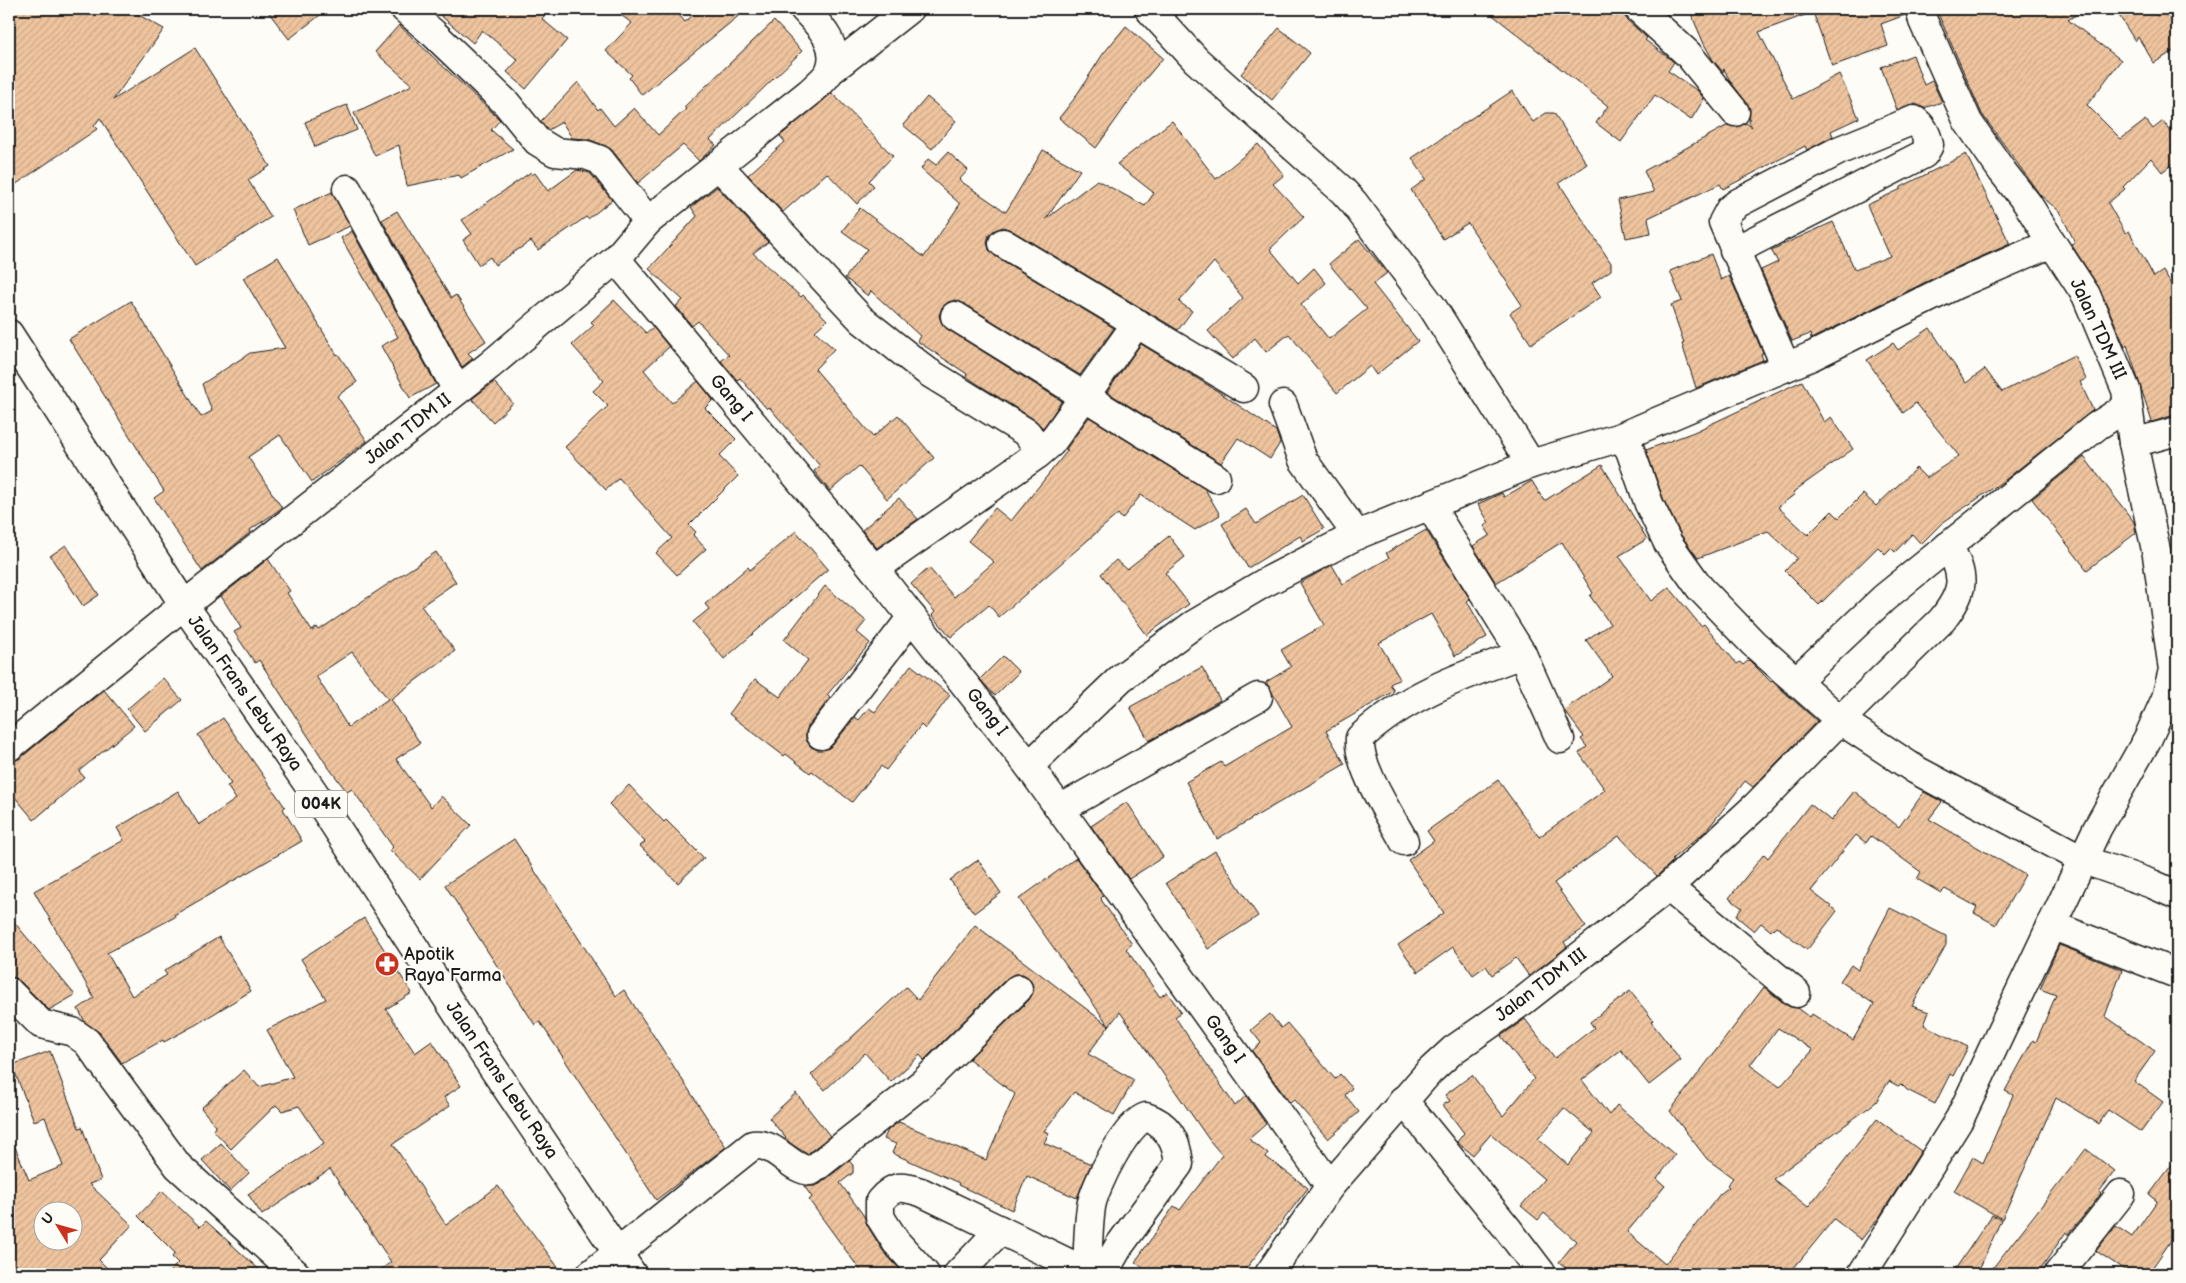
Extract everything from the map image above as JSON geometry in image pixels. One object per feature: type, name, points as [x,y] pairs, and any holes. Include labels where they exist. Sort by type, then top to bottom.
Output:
[{"type":"street","points":[[405,9],[433,33],[506,104],[537,141],[555,152],[586,155],[600,160],[648,220]]},
{"type":"street","points":[[804,9],[830,40],[832,52],[830,71]]},
{"type":"street","name":"Jalan TDM II","points":[[9,748],[184,604],[457,390],[621,252],[648,220],[809,93],[830,71],[910,9]]},
{"type":"street","points":[[1149,9],[1196,60],[1354,203],[1433,308],[1532,464]]},
{"type":"street","points":[[1639,9],[1688,54],[1735,112]]},
{"type":"street","name":"Jalan TDM III","points":[[1862,1274],[1960,1118],[2051,925],[2084,860],[2097,829],[2148,738],[2166,698],[2173,670],[2156,556],[2136,454],[2126,390],[2086,295],[2027,203],[1968,122],[1923,21],[1920,9]]},
{"type":"street","points":[[1734,251],[1924,154],[1929,145],[1926,132],[1914,120],[1840,150],[1738,203],[1730,209],[1723,222],[1734,251],[1786,367]]},
{"type":"street","points":[[718,165],[862,320],[928,372],[1028,433],[1035,444],[1038,454]]},
{"type":"street","points":[[347,189],[457,390]]},
{"type":"street","points":[[1003,243],[1244,388]]},
{"type":"street","points":[[1030,766],[1122,678],[1193,625],[1264,583],[1357,535],[1532,464],[1621,437],[1786,367],[1956,285],[2052,243]]},
{"type":"street","name":"Gang I","points":[[621,252],[1030,766],[1330,1186]]},
{"type":"street","points":[[955,316],[1216,478]]},
{"type":"street","points":[[874,569],[1051,443],[1137,323]]},
{"type":"street","name":"Jalan Frans Lebu Raya","points":[[9,334],[184,604],[312,790],[479,1047],[626,1263]]},
{"type":"street","points":[[1283,405],[1303,460],[1357,535]]},
{"type":"street","points":[[1796,681],[1884,598],[2097,426],[2128,406]]},
{"type":"street","points":[[2136,454],[2177,431]]},
{"type":"street","points":[[1621,437],[1630,450],[1649,504],[1668,543],[1700,588],[1753,643],[1840,720],[1916,770],[2084,860],[2177,895]]},
{"type":"street","points":[[1430,506],[1522,654],[1560,739]]},
{"type":"street","name":"Jalan TDM III","points":[[1269,1274],[1330,1186],[1428,1072],[1453,1050],[1523,1001],[1668,887],[1756,806],[1942,620],[1956,602],[1962,580],[1957,560],[1948,546]]},
{"type":"street","points":[[820,735],[912,617]]},
{"type":"street","points":[[1404,842],[1363,764],[1358,749],[1360,738],[1376,723],[1395,710],[1440,685],[1522,654]]},
{"type":"street","points":[[1060,809],[1258,696]]},
{"type":"street","points":[[1668,887],[1796,993]]},
{"type":"street","points":[[2051,925],[2177,974]]},
{"type":"street","points":[[591,1274],[626,1263],[753,1145],[762,1144],[770,1147],[802,1170],[811,1171],[924,1082],[1018,989]]},
{"type":"street","points":[[9,992],[41,1024],[73,1032],[87,1042],[178,1166],[296,1274]]},
{"type":"street","points":[[1403,1100],[1542,1274]]},
{"type":"street","points":[[1146,1117],[1162,1125],[1169,1132],[1175,1144],[1179,1164],[1119,1246],[1094,1274],[1091,1205],[1105,1171],[1117,1150],[1141,1118],[1146,1117]]},
{"type":"street","points":[[925,1274],[896,1242],[880,1217],[880,1201],[890,1189],[903,1187],[922,1192],[1094,1274]]},
{"type":"street","points":[[2058,1274],[2121,1194]]},
{"type":"street","points":[[958,1274],[1000,1230]]},
{"type":"building","points":[[9,9],[128,9],[164,29],[113,100],[195,48],[270,166],[248,180],[271,217],[195,266],[100,118],[94,126],[97,129],[9,189]]},
{"type":"building","points":[[266,9],[328,9],[289,39]]},
{"type":"building","points":[[433,9],[549,9],[542,19],[567,40],[526,89],[507,72],[518,60],[482,30],[473,43]]},
{"type":"building","points":[[612,9],[674,9],[685,22],[700,9],[747,9],[642,95],[629,78],[632,75],[606,51],[632,23]]},
{"type":"building","points":[[1485,9],[1620,9],[1628,21],[1647,38],[1645,40],[1674,62],[1668,71],[1698,91],[1704,99],[1691,120],[1655,95],[1621,142],[1596,123],[1608,106]]},
{"type":"building","points":[[1689,9],[1905,9],[1905,15],[1881,24],[1888,46],[1832,66],[1813,12],[1759,32],[1793,99],[1839,74],[1859,118],[1831,131],[1833,136],[1807,150],[1805,146],[1723,189],[1720,184],[1648,218],[1651,233],[1626,238],[1618,200],[1654,192],[1644,171],[1728,125],[1737,127],[1746,123],[1752,127],[1749,122],[1750,110],[1747,103],[1730,81],[1724,69],[1723,72],[1713,60]]},
{"type":"building","points":[[1936,9],[2085,9],[2068,20],[2121,60],[2087,105],[2121,139],[2146,120],[2153,129],[2163,121],[2177,140],[2177,161],[2162,172],[2151,158],[2123,187],[2125,189],[2108,203],[2125,233],[2129,231],[2154,277],[2163,271],[2177,294],[2177,414],[2152,422],[2127,345],[2125,347],[2100,289],[2071,244],[2075,242],[2059,211],[2040,195],[1982,114]]},
{"type":"building","points":[[2115,9],[2152,9],[2156,16],[2172,9],[2177,9],[2177,49],[2154,63],[2138,37],[2135,41]]},
{"type":"building","points":[[774,21],[802,51],[710,140],[716,145],[699,161],[683,145],[638,183],[612,150],[606,146],[588,139],[572,138],[562,122],[548,130],[541,121],[578,82],[598,110],[600,108],[614,126],[634,108],[658,135],[686,109],[684,107]]},
{"type":"building","points":[[399,25],[500,120],[491,130],[513,149],[461,178],[459,175],[407,186],[399,145],[375,156],[354,113],[412,85],[375,52]]},
{"type":"building","points":[[1126,26],[1163,58],[1142,83],[1096,148],[1059,118],[1074,99],[1103,54]]},
{"type":"building","points":[[1279,28],[1310,53],[1272,100],[1241,74]]},
{"type":"building","points":[[1913,55],[1924,85],[1932,81],[1942,102],[1924,108],[1916,104],[1897,110],[1881,67]]},
{"type":"building","points":[[1512,91],[1533,122],[1546,113],[1554,113],[1587,164],[1559,183],[1611,263],[1611,270],[1592,283],[1601,297],[1531,344],[1510,313],[1522,305],[1468,223],[1443,239],[1411,190],[1426,179],[1412,158]]},
{"type":"building","points":[[832,93],[893,156],[869,181],[874,186],[857,204],[827,173],[783,212],[748,175],[785,142],[780,136]]},
{"type":"building","points":[[927,97],[956,121],[932,149],[903,125]]},
{"type":"building","points":[[347,105],[357,130],[315,147],[305,122]]},
{"type":"building","points":[[1172,121],[1216,179],[1258,144],[1284,175],[1273,184],[1304,217],[1270,249],[1298,283],[1314,268],[1326,283],[1301,305],[1329,339],[1367,309],[1329,264],[1359,239],[1387,273],[1373,284],[1418,341],[1376,375],[1370,366],[1337,393],[1289,334],[1266,352],[1255,338],[1233,359],[1208,331],[1243,298],[1214,262],[1179,302],[1192,311],[1178,330],[1003,227],[989,235],[987,242],[989,250],[995,256],[1114,328],[1080,375],[963,303],[955,300],[948,302],[942,307],[939,316],[942,324],[947,329],[1062,401],[1043,428],[1035,420],[976,383],[966,376],[967,374],[917,341],[920,336],[871,291],[868,296],[845,278],[867,249],[842,231],[860,208],[924,257],[960,204],[921,169],[928,159],[936,165],[948,152],[968,170],[959,180],[1006,212],[1043,150],[1080,170],[1046,219],[1097,180],[1145,206],[1154,193],[1117,164]]},
{"type":"building","points":[[1966,154],[2010,244],[1948,271],[1811,339],[1810,334],[1792,341],[1761,270],[1778,262],[1771,250],[1833,222],[1855,270],[1890,256],[1867,205]]},
{"type":"building","points":[[577,170],[590,173],[612,200],[588,219],[586,217],[538,250],[531,241],[495,265],[490,257],[479,265],[463,240],[472,234],[462,220],[531,172],[532,175],[535,173],[548,191]]},
{"type":"building","points":[[717,187],[768,242],[753,253],[801,297],[803,295],[827,320],[815,331],[834,349],[815,369],[873,437],[898,415],[934,458],[887,499],[859,466],[830,491],[814,471],[820,466],[769,407],[767,409],[740,378],[737,380],[721,361],[729,355],[698,321],[692,326],[676,306],[683,300],[649,269],[697,216],[691,207]]},
{"type":"building","points":[[332,192],[350,226],[308,245],[293,210]]},
{"type":"building","points":[[397,211],[451,298],[456,295],[486,341],[468,353],[473,358],[462,367],[382,220]]},
{"type":"building","points":[[352,231],[436,384],[410,398],[381,346],[398,337],[341,238]]},
{"type":"building","points":[[1711,254],[1721,280],[1729,276],[1733,284],[1763,353],[1761,354],[1763,360],[1696,388],[1671,305],[1682,301],[1670,271]]},
{"type":"building","points":[[278,257],[337,355],[357,382],[337,396],[367,441],[312,482],[280,435],[248,457],[282,508],[250,530],[251,532],[202,571],[154,498],[164,491],[69,339],[131,301],[201,417],[212,411],[202,384],[250,353],[285,348],[243,278]]},
{"type":"building","points":[[614,300],[646,333],[653,327],[669,347],[644,370],[672,403],[698,381],[713,400],[705,408],[736,439],[719,456],[738,476],[689,525],[696,532],[693,535],[706,549],[677,575],[656,553],[672,538],[619,478],[606,490],[565,447],[608,406],[593,391],[604,381],[572,345],[594,325],[591,322]]},
{"type":"building","points":[[1930,328],[1966,383],[1985,369],[2002,392],[2074,355],[2086,379],[2080,382],[2093,410],[2005,480],[1942,523],[1921,544],[1912,534],[1895,552],[1891,548],[1885,554],[1878,547],[1819,605],[1785,571],[1797,558],[1768,531],[1698,558],[1681,535],[1663,498],[1646,450],[1694,432],[1802,381],[1824,422],[1831,417],[1853,449],[1793,492],[1795,494],[1778,507],[1808,535],[1832,511],[1839,518],[1863,494],[1876,506],[1916,468],[1926,478],[1959,456],[1916,403],[1903,413],[1867,360],[1893,343],[1898,350]]},
{"type":"building","points":[[1141,344],[1219,392],[1276,431],[1280,443],[1270,459],[1238,438],[1221,463],[1107,392]]},
{"type":"building","points":[[494,382],[513,403],[493,422],[472,399]]},
{"type":"building","points":[[1089,417],[1205,489],[1220,515],[1195,530],[1141,495],[1122,519],[1118,514],[999,617],[989,605],[951,637],[932,615],[935,612],[911,584],[929,568],[954,597],[994,562],[968,541],[995,508],[1011,521],[1068,450],[1066,449]]},
{"type":"building","points":[[2084,457],[2134,522],[2136,533],[2087,570],[2032,499]]},
{"type":"building","points":[[1602,465],[1647,539],[1619,556],[1651,601],[1669,587],[1701,626],[1704,624],[1737,664],[1740,662],[1743,665],[1749,660],[1771,682],[1817,721],[1753,787],[1745,781],[1707,830],[1672,859],[1673,861],[1657,876],[1619,836],[1554,883],[1586,927],[1564,942],[1567,947],[1529,976],[1516,958],[1492,975],[1486,966],[1473,975],[1453,947],[1418,972],[1398,945],[1444,913],[1408,860],[1434,841],[1427,831],[1498,780],[1539,837],[1605,790],[1579,753],[1587,747],[1581,739],[1584,737],[1564,710],[1612,676],[1586,640],[1610,624],[1590,596],[1593,593],[1562,542],[1496,583],[1473,546],[1490,535],[1484,526],[1489,523],[1478,504],[1502,493],[1504,497],[1532,481],[1544,501]]},
{"type":"building","points":[[1303,495],[1324,529],[1303,541],[1300,536],[1248,568],[1222,524],[1246,509],[1256,524]]},
{"type":"building","points":[[899,498],[918,519],[877,548],[862,530]]},
{"type":"building","points":[[1426,530],[1470,599],[1467,601],[1487,637],[1455,656],[1431,614],[1379,643],[1400,679],[1390,684],[1394,691],[1326,731],[1345,764],[1217,839],[1186,782],[1221,762],[1224,767],[1292,727],[1266,682],[1291,667],[1281,650],[1324,625],[1300,583],[1332,565],[1343,584],[1389,558],[1386,553]]},
{"type":"building","points":[[796,531],[828,569],[724,659],[693,622],[709,609],[705,604],[748,567],[750,570]]},
{"type":"building","points":[[1169,536],[1185,557],[1165,573],[1189,604],[1147,635],[1101,574],[1116,560],[1127,569]]},
{"type":"building","points":[[66,545],[99,595],[83,606],[50,556]]},
{"type":"building","points":[[436,552],[456,582],[421,606],[455,651],[391,699],[420,743],[396,759],[431,807],[441,796],[471,825],[420,879],[390,850],[393,847],[352,789],[347,792],[326,764],[259,660],[255,663],[234,632],[241,628],[221,596],[268,559],[290,591],[287,593],[312,631],[317,627],[319,630]],"holes":[[[352,652],[388,699],[348,727],[316,676]]]},
{"type":"building","points":[[825,586],[866,621],[857,632],[870,643],[827,695],[830,698],[808,726],[806,740],[811,747],[818,750],[827,749],[833,745],[855,717],[859,720],[869,708],[875,712],[911,665],[950,695],[925,729],[921,725],[886,770],[881,766],[852,802],[812,771],[810,773],[786,754],[784,756],[729,714],[755,679],[780,697],[808,660],[784,640]]},
{"type":"building","points":[[1003,656],[1019,672],[995,696],[980,679]]},
{"type":"building","points":[[1202,667],[1220,700],[1149,741],[1130,707]]},
{"type":"building","points":[[163,678],[182,700],[145,731],[127,709]]},
{"type":"building","points":[[104,690],[134,726],[79,771],[84,777],[34,820],[9,790],[9,762],[19,759]]},
{"type":"building","points":[[223,718],[285,807],[283,809],[302,841],[174,915],[175,917],[107,953],[132,996],[167,975],[164,971],[219,937],[251,991],[197,1024],[122,1063],[100,1033],[85,1022],[78,1009],[94,998],[34,891],[124,840],[117,828],[178,791],[199,825],[236,799],[227,786],[231,784],[198,735]]},
{"type":"building","points":[[629,785],[664,822],[666,820],[704,858],[678,883],[640,846],[645,842],[609,804]]},
{"type":"building","points":[[1854,791],[1899,827],[1924,792],[1942,802],[1929,819],[2025,875],[1996,925],[1974,913],[1977,907],[1945,889],[1941,893],[1917,879],[1921,872],[1871,836],[1866,843],[1856,835],[1811,891],[1837,911],[1807,950],[1776,926],[1771,931],[1761,923],[1754,931],[1736,916],[1742,908],[1729,898],[1764,854],[1768,858],[1810,804],[1831,821]]},
{"type":"building","points":[[1127,802],[1163,857],[1129,879],[1091,826]]},
{"type":"building","points":[[514,839],[616,996],[624,990],[726,1147],[656,1200],[540,1022],[535,1025],[445,885]]},
{"type":"building","points":[[1215,851],[1258,916],[1208,949],[1166,883]]},
{"type":"building","points":[[1076,858],[1103,896],[1101,898],[1102,901],[1132,944],[1126,949],[1160,997],[1167,992],[1181,1012],[1175,1017],[1235,1106],[1246,1096],[1266,1124],[1249,1139],[1268,1154],[1266,1157],[1308,1188],[1242,1274],[1151,1274],[1135,1262],[1174,1206],[1180,1210],[1222,1155],[1210,1141],[1120,1012],[1109,1026],[1019,899]]},
{"type":"building","points":[[978,860],[1001,893],[974,913],[950,880]]},
{"type":"building","points":[[1890,908],[1946,936],[1946,945],[1912,1006],[1929,1012],[1924,1025],[1968,1047],[1953,1076],[1950,1074],[1935,1104],[1907,1090],[1901,1084],[1898,1086],[1889,1081],[1876,1102],[1773,1179],[1808,1207],[1877,1119],[1921,1151],[1880,1216],[1861,1240],[1834,1219],[1789,1274],[1573,1274],[1559,1262],[1576,1241],[1544,1213],[1538,1220],[1521,1206],[1544,1179],[1491,1134],[1473,1155],[1457,1142],[1464,1133],[1443,1105],[1450,1101],[1445,1095],[1472,1075],[1503,1116],[1534,1079],[1501,1036],[1525,1019],[1555,1058],[1594,1028],[1590,1022],[1630,991],[1653,1020],[1651,1022],[1681,1060],[1649,1085],[1621,1050],[1582,1080],[1609,1115],[1617,1105],[1675,1155],[1657,1179],[1665,1186],[1627,1232],[1665,1264],[1720,1194],[1729,1187],[1727,1185],[1733,1178],[1707,1159],[1670,1111],[1764,987],[1786,1005],[1798,1008],[1810,1017],[1812,1014],[1853,1040],[1874,1004],[1840,981],[1851,965],[1858,970]],"holes":[[[1778,1028],[1813,1050],[1780,1087],[1750,1065]],[[1564,1108],[1594,1133],[1568,1165],[1538,1139]]]},
{"type":"building","points":[[9,916],[75,995],[49,1010],[20,981],[12,977],[9,971]]},
{"type":"building","points":[[364,918],[412,993],[386,1009],[415,1053],[432,1041],[461,1086],[444,1097],[450,1106],[393,1144],[446,1225],[498,1186],[563,1274],[375,1274],[391,1262],[330,1169],[262,1215],[248,1194],[324,1143],[299,1106],[282,1111],[276,1105],[231,1149],[213,1130],[216,1126],[201,1108],[244,1070],[259,1087],[293,1077],[267,1030],[326,999],[301,959]]},
{"type":"building","points":[[975,925],[1109,1026],[1088,1054],[1134,1080],[1114,1115],[1074,1092],[1044,1131],[1049,1133],[1044,1143],[1091,1164],[1077,1198],[1027,1176],[1012,1210],[958,1185],[959,1183],[892,1153],[896,1144],[884,1139],[888,1130],[899,1122],[986,1160],[1015,1094],[969,1059],[1029,1000],[1033,993],[1033,986],[1029,978],[1023,974],[1015,974],[1007,978],[924,1060],[920,1055],[891,1082],[865,1053],[825,1090],[811,1075],[906,987],[918,1000]]},
{"type":"building","points":[[2059,945],[2122,970],[2105,1016],[2155,1051],[2134,1081],[2163,1102],[2141,1132],[2108,1110],[2099,1124],[2056,1098],[2002,1219],[1954,1191],[1973,1157],[1983,1163],[2013,1095],[2005,1091],[2033,1040],[2036,1042],[2056,995],[2040,989]]},
{"type":"building","points":[[1270,1014],[1281,1028],[1287,1023],[1335,1079],[1340,1074],[1352,1088],[1345,1095],[1359,1112],[1328,1139],[1294,1100],[1290,1103],[1252,1051],[1261,1043],[1251,1030]]},
{"type":"building","points":[[50,1051],[79,1128],[82,1127],[101,1180],[89,1184],[132,1225],[99,1260],[113,1274],[9,1274],[9,1133],[29,1180],[63,1166],[45,1117],[34,1121],[12,1065]]},
{"type":"building","points":[[796,1093],[830,1136],[807,1154],[790,1143],[769,1118]]},
{"type":"building","points":[[221,1143],[249,1173],[230,1191],[202,1160]]},
{"type":"building","points":[[2086,1149],[2115,1171],[2099,1192],[2101,1194],[2069,1234],[2066,1232],[2037,1274],[1988,1274]]},
{"type":"building","points":[[2177,1158],[2177,1232],[2148,1274],[2131,1274],[2096,1251],[2116,1226],[2132,1237],[2157,1201],[2149,1195]]},
{"type":"building","points":[[849,1161],[853,1165],[853,1173],[840,1183],[864,1216],[867,1225],[883,1251],[904,1274],[863,1274],[809,1200],[812,1197],[804,1186],[820,1184]]},
{"type":"building","points":[[162,1191],[200,1227],[206,1221],[264,1274],[167,1274],[178,1263],[172,1257],[175,1253],[138,1216]]},
{"type":"building","points":[[1992,1215],[2001,1220],[1977,1274],[1952,1274]]},
{"type":"place","name":"Apotik Raya Farma","points":[[387,964]]}]
